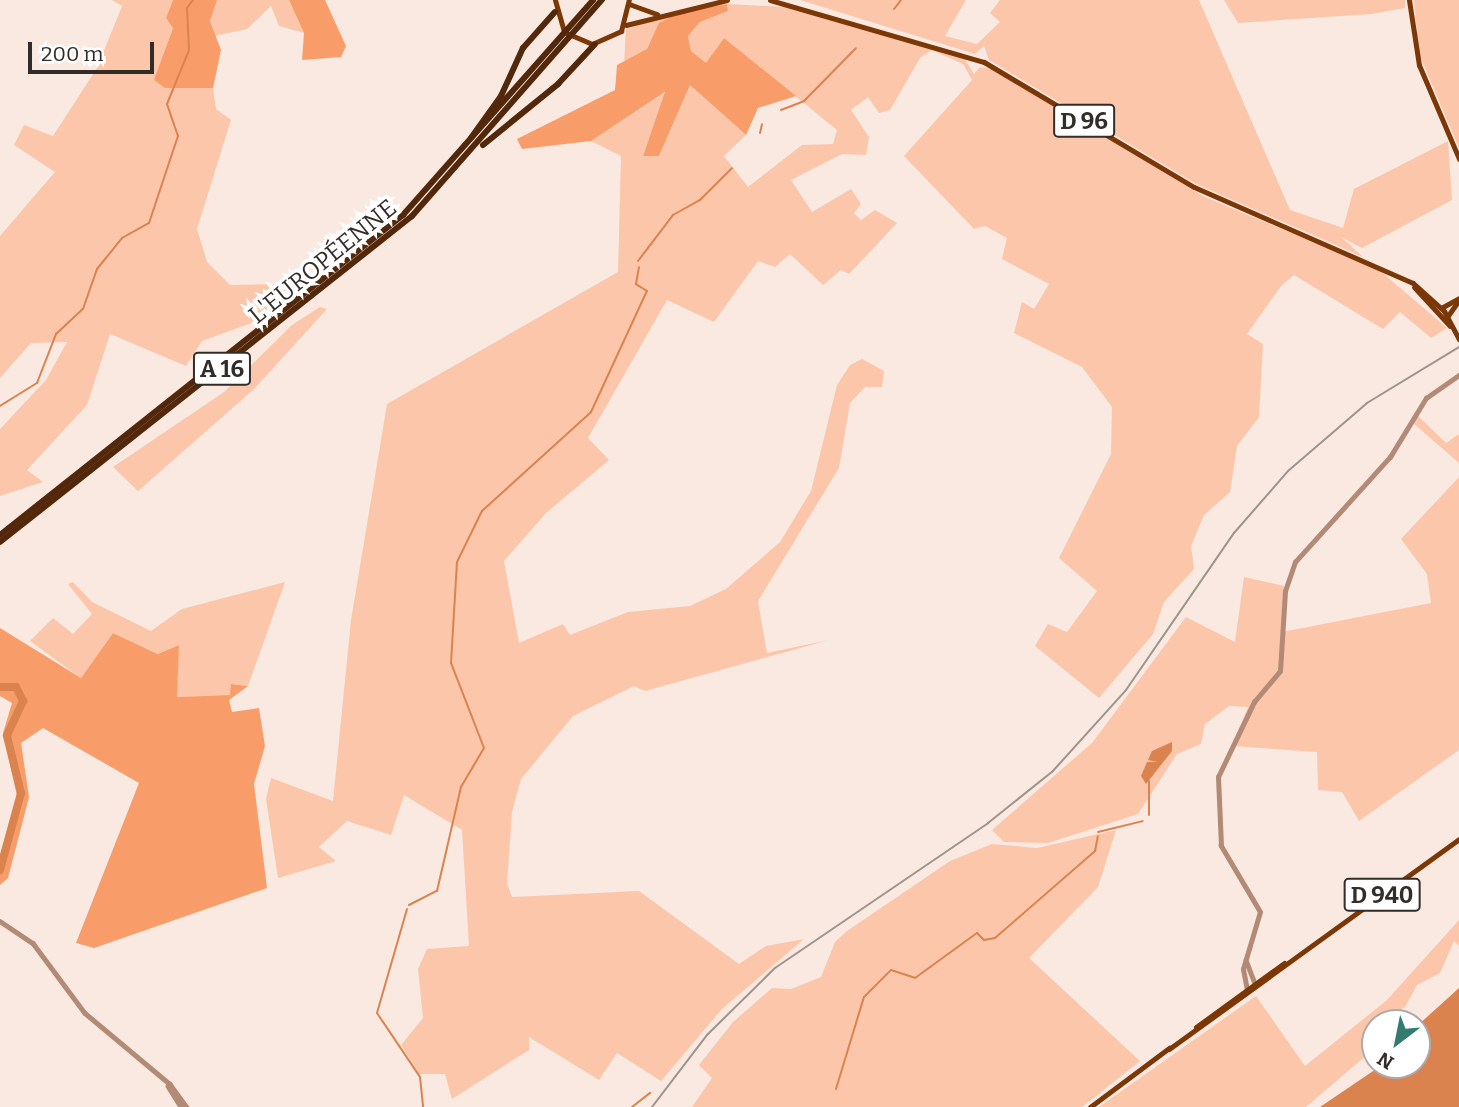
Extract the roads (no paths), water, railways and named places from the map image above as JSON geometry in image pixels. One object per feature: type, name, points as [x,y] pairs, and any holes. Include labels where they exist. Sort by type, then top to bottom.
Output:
[{"type":"highway","name":"L'EUROPÉENNE","points":[[579,22],[593,0]]},
{"type":"highway","name":"L'EUROPÉENNE","points":[[0,542],[377,245],[438,190],[579,22],[602,0]]},
{"type":"highway","points":[[464,152],[523,48],[555,12]]},
{"type":"highway","points":[[438,190],[594,44]]},
{"type":"highway","name":"L'EUROPÉENNE","points":[[0,535],[386,230],[464,152],[555,50]]},
{"type":"main road","points":[[555,0],[555,12],[569,37],[594,44],[623,27],[667,12],[727,0]]},
{"type":"main road","name":"D 96","points":[[771,0],[973,57],[1191,185],[1422,288],[1446,317],[1459,339]]},
{"type":"main road","points":[[1409,0],[1419,65],[1459,159]]},
{"type":"main road","points":[[623,27],[629,2],[644,13],[667,12]]},
{"type":"main road","points":[[1439,309],[1459,299]]},
{"type":"main road","points":[[1446,317],[1459,299]]},
{"type":"main road","name":"D 940","points":[[1090,1107],[1459,839]]},
{"type":"street","points":[[1248,991],[1246,957],[1259,912],[1221,846],[1216,788],[1254,702],[1280,671],[1288,577],[1307,545],[1390,457],[1426,398],[1459,374]]},
{"type":"street","points":[[0,921],[27,938],[85,1013],[156,1072],[184,1107]]},
{"type":"street","points":[[1246,957],[1256,986]]},
{"type":"waterway","points":[[0,406],[37,383],[56,334],[83,309],[97,269],[122,238],[149,223],[178,136],[167,104],[189,50],[187,8],[193,0]]},
{"type":"waterway","points":[[894,9],[901,0]]},
{"type":"waterway","points":[[781,110],[804,101],[856,48]]},
{"type":"waterway","points":[[760,133],[762,124]]},
{"type":"waterway","points":[[638,261],[673,215],[700,200],[732,168]]},
{"type":"waterway","points":[[409,905],[437,891],[461,787],[484,748],[451,663],[457,562],[482,511],[591,412],[647,291],[636,284],[639,267]]},
{"type":"waterway","points":[[0,687],[16,687],[23,701],[7,736],[21,793],[0,870]]},
{"type":"waterway","points":[[1149,781],[1149,815]]},
{"type":"waterway","points":[[1098,832],[1143,821]]},
{"type":"waterway","points":[[836,1089],[864,997],[891,970],[915,978],[977,933],[984,940],[995,938],[1095,851],[1098,836]]},
{"type":"waterway","points":[[407,909],[377,1013],[420,1077],[423,1107]]},
{"type":"waterway","points":[[632,1107],[650,1093]]},
{"type":"railway","points":[[652,1107],[707,1035],[775,968],[988,823],[1052,772],[1126,690],[1234,533],[1288,471],[1367,403],[1459,347]]}]
